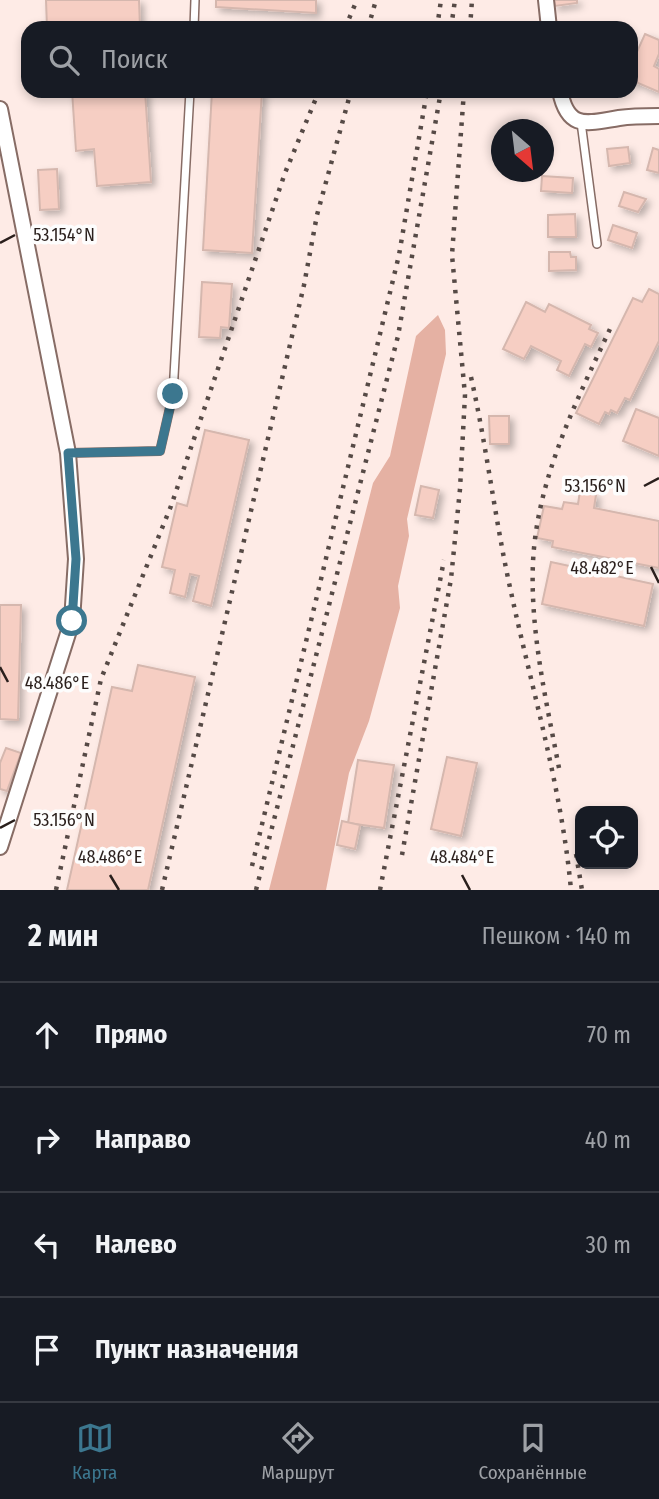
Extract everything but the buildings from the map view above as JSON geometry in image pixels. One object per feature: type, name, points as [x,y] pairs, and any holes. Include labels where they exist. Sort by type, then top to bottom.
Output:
[{"type":"street","points":[[546,0],[548,21]]},
{"type":"street","points":[[561,98],[563,106],[573,120],[588,124],[659,116]]},
{"type":"street","points":[[0,109],[68,453],[76,559],[72,621],[0,847]]},
{"type":"lane","points":[[194,21],[195,0]]},
{"type":"lane","points":[[68,453],[160,451],[173,394],[190,98]]},
{"type":"lane","points":[[581,122],[597,244]]},
{"type":"shaded area","points":[[438,315],[445,330],[446,354],[407,519],[409,536],[398,586],[400,608],[369,721],[349,773],[326,890],[269,890],[373,483],[390,456],[416,336]]},
{"type":"railway","points":[[348,21],[357,0]]},
{"type":"railway","points":[[370,21],[376,0]]},
{"type":"railway","points":[[438,21],[441,0]]},
{"type":"railway","points":[[452,21],[455,0]]},
{"type":"railway","points":[[470,21],[472,0]]},
{"type":"railway","points":[[56,890],[101,679],[171,506],[285,173],[316,98]]},
{"type":"railway","points":[[162,890],[304,285],[317,215],[349,98]]},
{"type":"railway","points":[[252,866],[399,255],[426,98]]},
{"type":"railway","points":[[256,890],[398,336],[440,98]]},
{"type":"railway","points":[[402,855],[451,579],[460,489],[465,395],[452,255],[463,98]]},
{"type":"railway","points":[[559,768],[540,665],[534,614],[533,562],[536,531],[550,471],[560,442],[610,329]]},
{"type":"railway","points":[[471,377],[505,565],[554,778],[571,890]]},
{"type":"railway","points":[[380,890],[444,560]]},
{"type":"railway","points":[[578,869],[582,890]]},
{"type":"route","points":[[72,621],[76,559],[68,453],[160,451],[173,394]]}]
